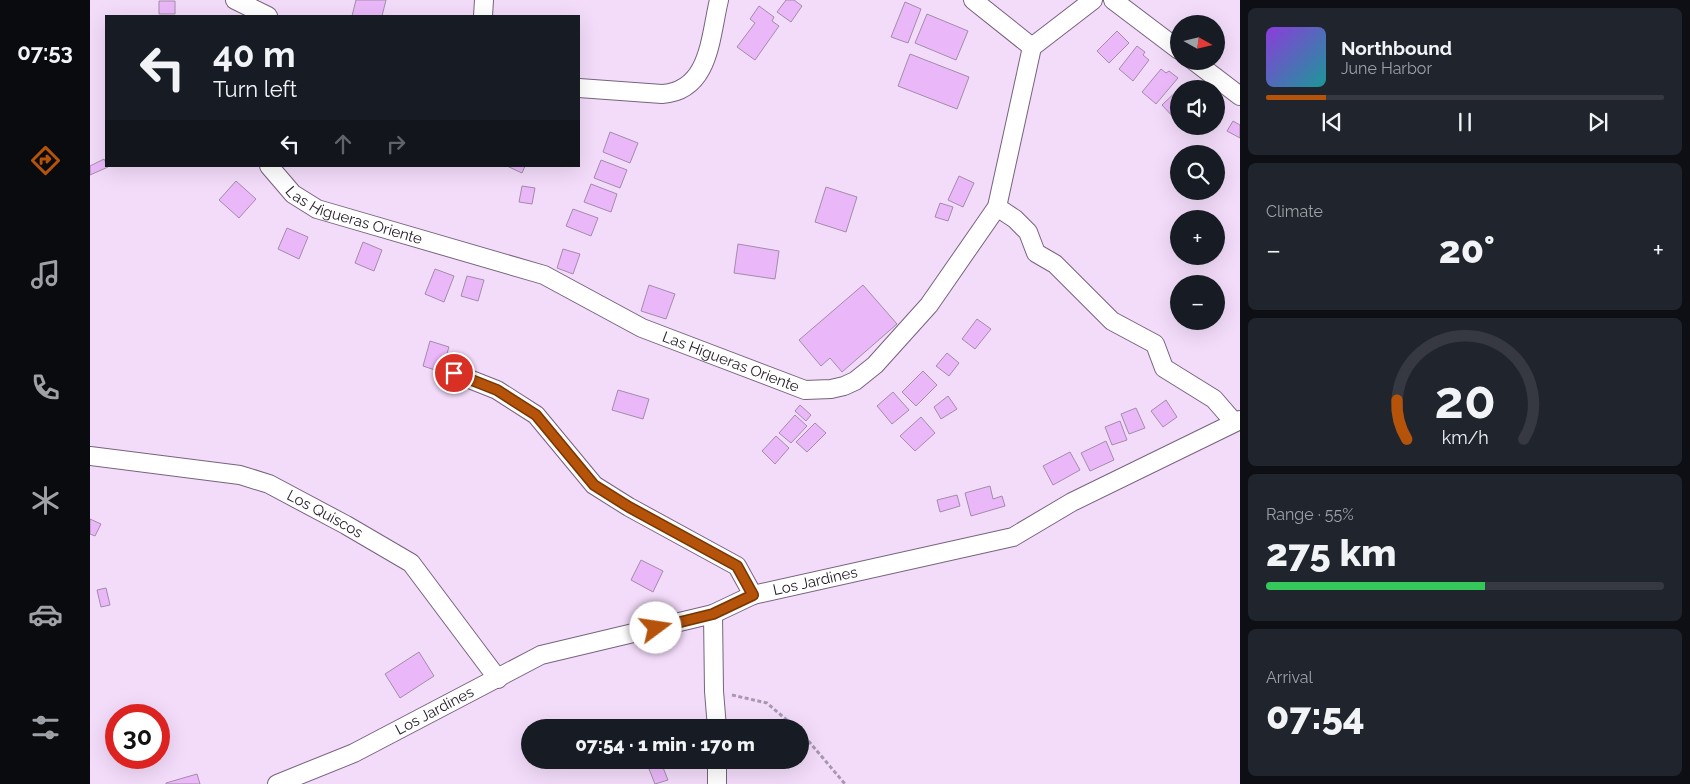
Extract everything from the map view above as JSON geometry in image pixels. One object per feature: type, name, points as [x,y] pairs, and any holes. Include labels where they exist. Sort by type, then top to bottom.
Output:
[{"type":"street","points":[[231,15],[234,0],[266,15]]},
{"type":"street","points":[[482,15],[484,0]]},
{"type":"street","points":[[580,88],[671,94],[688,87],[701,71],[719,0]]},
{"type":"street","points":[[973,0],[1032,47],[1093,0]]},
{"type":"street","points":[[1113,0],[1170,43]]},
{"type":"street","name":"Las Higueras Oriente","points":[[270,167],[293,194],[318,210],[544,275],[642,328],[805,390],[844,386],[855,381],[875,365],[929,305],[997,207],[1032,47]]},
{"type":"street","points":[[1206,70],[1240,96]]},
{"type":"street","points":[[997,207],[1015,219],[1028,232],[1036,253],[1055,264],[1112,322],[1155,344],[1164,368],[1214,398],[1237,421]]},
{"type":"street","points":[[454,373],[497,390],[536,415],[594,485],[629,507],[737,566],[753,595]]},
{"type":"street","name":"Los Jardines","points":[[277,784],[354,753],[541,655],[713,614],[753,595],[1013,537],[1072,502],[1237,421]]},
{"type":"street","name":"Los Quiscos","points":[[90,456],[240,475],[269,484],[346,525],[411,563],[498,679]]},
{"type":"street","points":[[713,614],[716,719]]},
{"type":"street","points":[[717,769],[717,784]]},
{"type":"path","points":[[714,692],[767,703],[786,719]]},
{"type":"path","points":[[809,742],[845,784]]},
{"type":"building","points":[[356,0],[386,0],[382,15],[352,15]]},
{"type":"building","points":[[786,0],[794,0],[802,6],[791,22],[777,12]]},
{"type":"building","points":[[159,1],[175,1],[175,14],[159,14]]},
{"type":"building","points":[[905,2],[921,9],[908,43],[891,37]]},
{"type":"building","points":[[759,6],[774,17],[772,21],[779,26],[755,60],[737,47],[755,23],[750,19]]},
{"type":"building","points":[[927,14],[968,31],[956,60],[915,43]]},
{"type":"building","points":[[1117,31],[1129,43],[1109,63],[1097,51]]},
{"type":"building","points":[[1137,46],[1145,52],[1143,55],[1149,60],[1133,81],[1119,69]]},
{"type":"building","points":[[910,54],[969,77],[957,109],[898,86]]},
{"type":"building","points":[[1161,69],[1166,73],[1169,71],[1178,78],[1176,80],[1170,80],[1170,87],[1156,104],[1142,92]]},
{"type":"building","points":[[1170,97],[1170,114],[1162,105]]},
{"type":"building","points":[[1233,121],[1240,125],[1240,138],[1227,131]]},
{"type":"building","points":[[610,132],[638,143],[630,163],[603,152]]},
{"type":"building","points":[[104,159],[105,167],[108,167],[90,175],[90,166]]},
{"type":"building","points":[[601,160],[627,170],[620,188],[594,178]]},
{"type":"building","points":[[509,167],[525,167],[522,173]]},
{"type":"building","points":[[959,176],[974,183],[963,207],[948,200]]},
{"type":"building","points":[[236,181],[256,199],[239,218],[219,200]]},
{"type":"building","points":[[591,184],[617,194],[611,212],[584,202]]},
{"type":"building","points":[[522,186],[535,188],[532,204],[519,202]]},
{"type":"building","points":[[826,187],[857,197],[846,232],[815,222]]},
{"type":"building","points":[[940,203],[953,207],[948,221],[935,217]]},
{"type":"building","points":[[573,209],[598,218],[591,236],[566,226]]},
{"type":"building","points":[[287,228],[308,237],[299,259],[278,249]]},
{"type":"building","points":[[363,242],[382,250],[374,271],[355,263]]},
{"type":"building","points":[[738,244],[779,251],[775,279],[734,273]]},
{"type":"building","points":[[563,249],[580,254],[573,274],[557,268]]},
{"type":"building","points":[[435,269],[454,276],[444,302],[425,294]]},
{"type":"building","points":[[467,276],[484,280],[478,301],[461,296]]},
{"type":"building","points":[[649,285],[675,294],[666,319],[641,311]]},
{"type":"building","points":[[863,285],[897,324],[842,372],[830,358],[821,366],[799,340]]},
{"type":"building","points":[[977,319],[991,329],[975,349],[962,339]]},
{"type":"building","points":[[430,341],[449,347],[441,372],[423,366]]},
{"type":"building","points":[[947,353],[959,363],[949,376],[936,366]]},
{"type":"building","points":[[923,371],[937,385],[916,406],[902,392]]},
{"type":"building","points":[[618,390],[649,399],[643,419],[612,410]]},
{"type":"building","points":[[893,392],[909,410],[892,424],[877,406]]},
{"type":"building","points":[[948,396],[957,409],[941,419],[934,407]]},
{"type":"building","points":[[1166,400],[1177,417],[1163,427],[1151,411]]},
{"type":"building","points":[[800,405],[811,415],[806,421],[795,411]]},
{"type":"building","points":[[1136,408],[1145,428],[1129,434],[1121,414]]},
{"type":"building","points":[[795,415],[807,426],[791,443],[779,433]]},
{"type":"building","points":[[921,417],[935,433],[915,451],[900,436]]},
{"type":"building","points":[[1120,421],[1127,440],[1112,445],[1105,427]]},
{"type":"building","points":[[815,423],[826,433],[807,452],[796,442]]},
{"type":"building","points":[[776,436],[789,448],[775,464],[762,451]]},
{"type":"building","points":[[1106,441],[1114,460],[1090,471],[1081,453]]},
{"type":"building","points":[[1070,452],[1080,470],[1053,485],[1043,466]]},
{"type":"building","points":[[990,486],[993,499],[1002,496],[1005,506],[971,516],[965,493]]},
{"type":"building","points":[[957,495],[960,506],[940,512],[937,500]]},
{"type":"building","points":[[90,519],[101,524],[95,536],[90,534]]},
{"type":"building","points":[[641,560],[663,571],[653,592],[631,580]]},
{"type":"building","points":[[106,588],[110,605],[101,607],[97,590]]},
{"type":"building","points":[[419,652],[434,676],[400,698],[385,674]]},
{"type":"building","points":[[649,769],[664,769],[668,780],[655,784]]},
{"type":"building","points":[[197,774],[200,784],[166,784],[166,783]]},
{"type":"route","points":[[454,373],[497,390],[536,415],[594,485],[629,507],[737,566],[753,595],[713,614],[656,628]]}]
